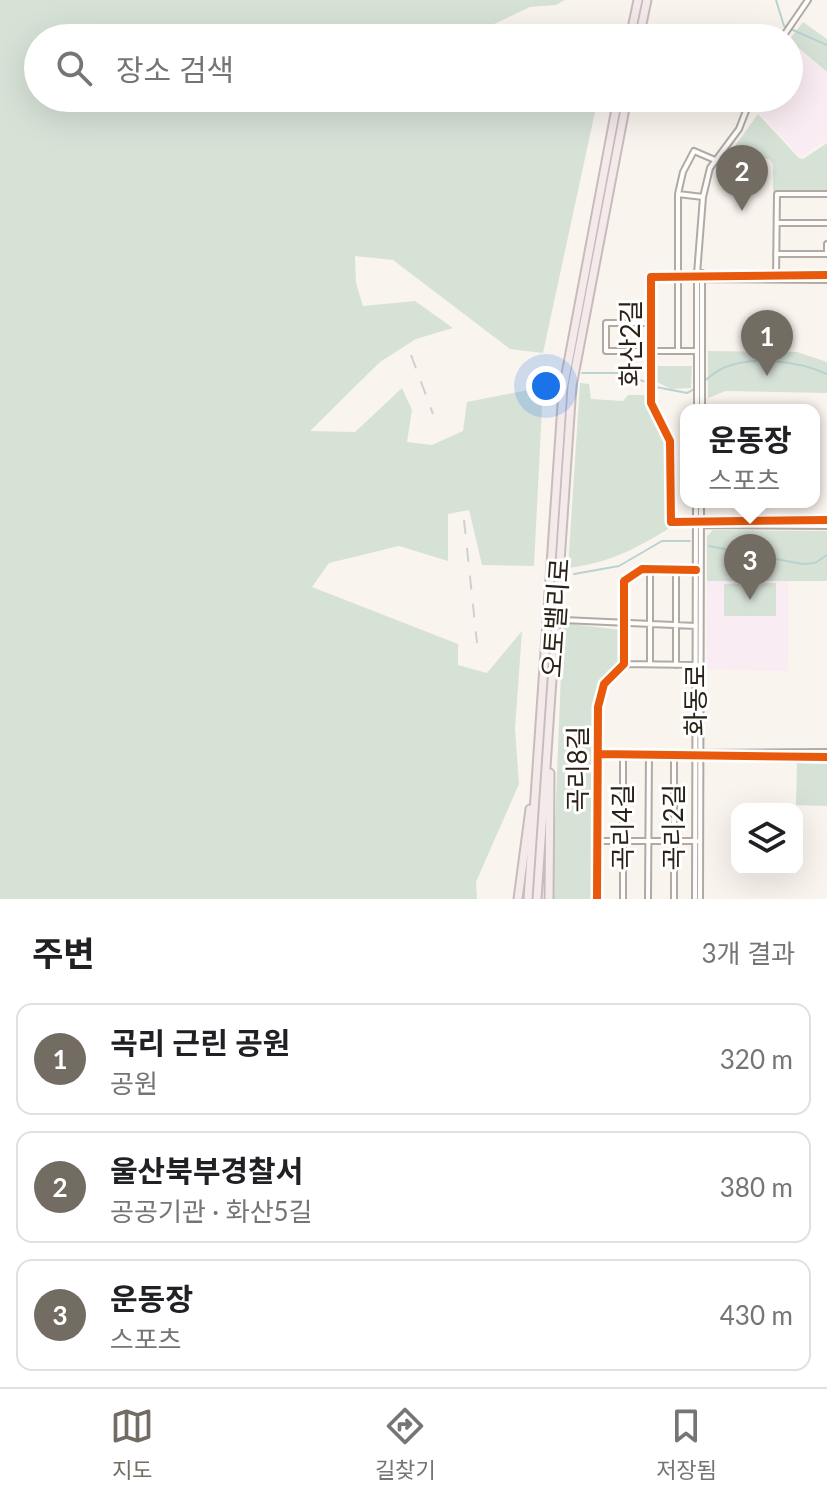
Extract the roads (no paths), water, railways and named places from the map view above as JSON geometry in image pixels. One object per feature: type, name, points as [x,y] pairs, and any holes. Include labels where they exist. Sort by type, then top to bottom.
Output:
[{"type":"highway","points":[[638,0],[641,10]]},
{"type":"highway","points":[[638,24],[647,0]]},
{"type":"highway","name":"오토밸리로","points":[[555,562],[563,390],[615,112]]},
{"type":"highway","name":"오토밸리로","points":[[528,899],[572,386],[624,112]]},
{"type":"highway","name":"오토밸리로","points":[[537,899],[549,738],[553,588]]},
{"type":"highway","points":[[549,738],[549,899]]},
{"type":"highway","points":[[518,899],[538,768]]},
{"type":"street","points":[[791,24],[808,0]]},
{"type":"street","points":[[699,404],[703,197],[715,160],[739,129],[746,112]]},
{"type":"street","points":[[678,351],[678,194],[691,153],[697,150],[715,160]]},
{"type":"street","points":[[678,194],[703,197]]},
{"type":"street","points":[[776,277],[777,194],[827,194]]},
{"type":"street","points":[[777,223],[827,223]]},
{"type":"street","points":[[776,254],[827,254],[827,244]]},
{"type":"street","points":[[700,379],[697,351],[701,276]]},
{"type":"street","name":"화산2길","points":[[700,522],[671,522],[670,441],[652,407],[651,277],[827,277]]},
{"type":"street","points":[[651,323],[606,323],[606,351],[697,351]]},
{"type":"street","name":"화동로","points":[[697,899],[699,508]]},
{"type":"street","points":[[700,522],[827,520]]},
{"type":"street","points":[[700,522],[827,526]]},
{"type":"street","name":"화동로","points":[[698,626],[696,570],[700,522]]},
{"type":"street","points":[[696,570],[650,569],[637,571],[624,581],[624,664],[698,665]]},
{"type":"street","points":[[650,569],[650,664]]},
{"type":"street","points":[[676,570],[676,665]]},
{"type":"street","points":[[563,620],[698,626]]},
{"type":"street","name":"곡리8길","points":[[597,899],[599,695],[607,679],[624,664]]},
{"type":"street","points":[[598,754],[827,755]]},
{"type":"street","name":"곡리4길","points":[[623,754],[623,899]]},
{"type":"street","points":[[648,899],[649,754]]},
{"type":"street","name":"곡리2길","points":[[674,754],[674,899]]},
{"type":"street","points":[[597,841],[697,841]]},
{"type":"waterway","points":[[776,0],[783,24]]},
{"type":"waterway","points":[[803,34],[827,45]]},
{"type":"waterway","points":[[656,387],[687,393],[723,368],[761,361],[789,363],[827,374]]},
{"type":"waterway","points":[[582,373],[618,373],[646,382]]},
{"type":"waterway","points":[[574,574],[619,566],[662,541],[690,541]]},
{"type":"waterway","points":[[709,546],[802,564],[815,563],[827,555]]},
{"type":"railway","points":[[411,355],[433,414]]},
{"type":"railway","points":[[464,520],[477,643]]},
{"type":"place","name":"울산북부경찰서","points":[[742,211]]},
{"type":"place","name":"곡리 근린 공원","points":[[767,376]]},
{"type":"place","name":"운동장","points":[[750,600]]}]
